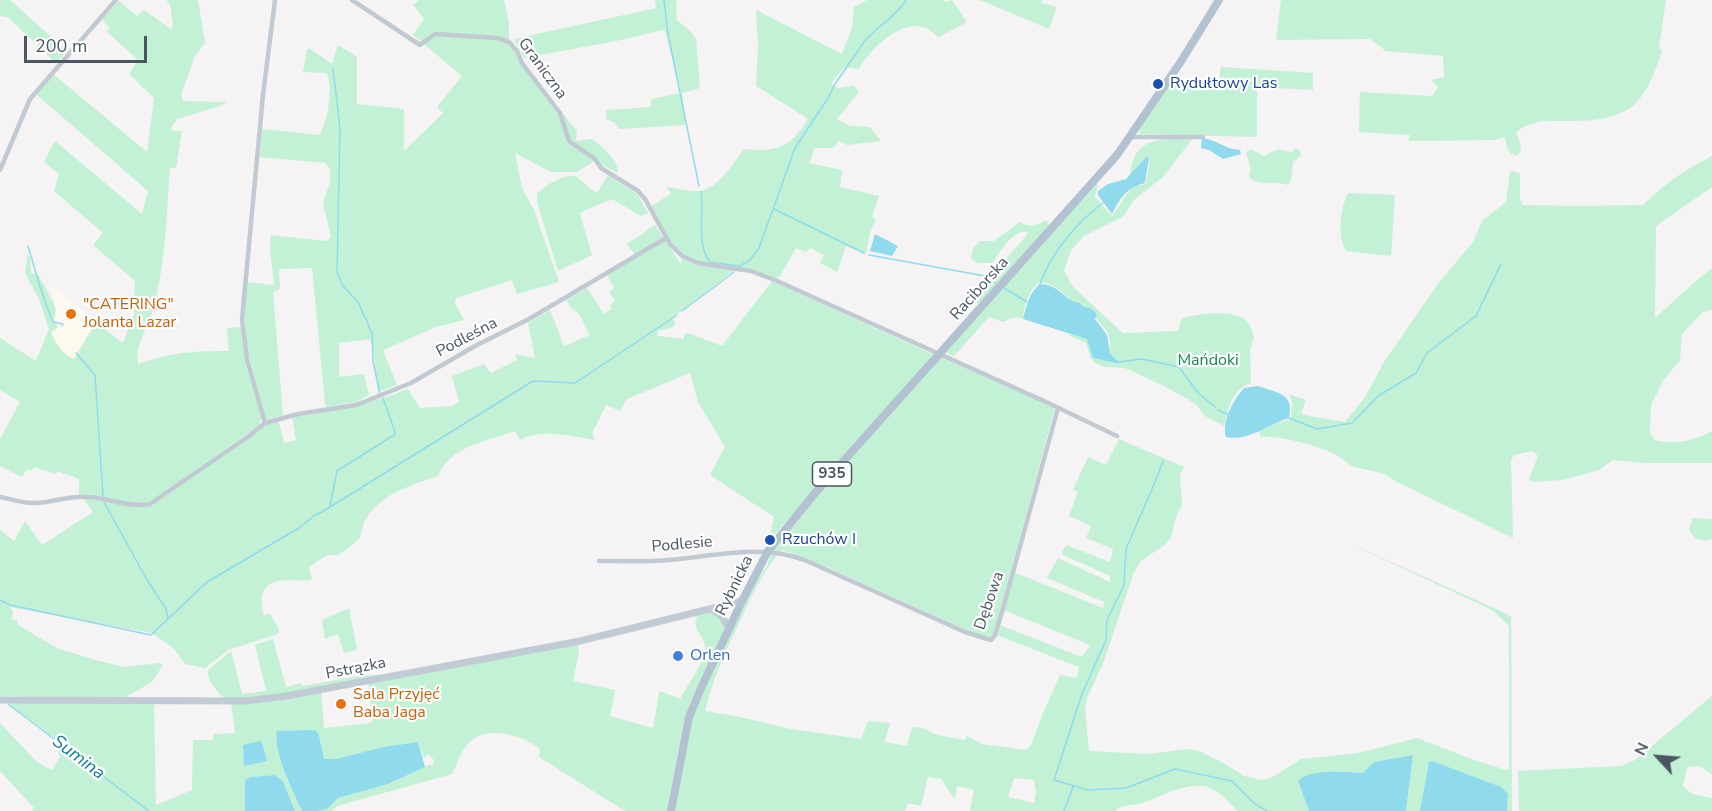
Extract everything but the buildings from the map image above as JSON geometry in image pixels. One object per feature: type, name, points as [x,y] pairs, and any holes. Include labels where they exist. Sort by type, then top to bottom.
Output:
[{"type":"main road","name":"Raciborska","points":[[939,355],[1117,155],[1180,63],[1219,0]]},
{"type":"main road","name":"Rybnicka","points":[[671,811],[689,717],[768,551],[815,493],[939,355]]},
{"type":"main road","name":"Pstrązka","points":[[0,700],[245,701],[286,696],[580,641],[742,602]]},
{"type":"main road","points":[[711,609],[722,616],[729,629]]},
{"type":"street","points":[[0,170],[14,132],[30,99],[116,0]]},
{"type":"street","points":[[265,423],[247,359],[242,319],[274,0]]},
{"type":"street","name":"Graniczna","points":[[352,0],[420,45],[435,34],[497,38],[509,42],[518,51],[527,70],[560,113],[569,141],[595,159],[601,168],[638,191],[666,238]]},
{"type":"street","points":[[1129,137],[1203,137]]},
{"type":"street","points":[[666,238],[688,260],[751,271],[853,315],[1117,436]]},
{"type":"street","name":"Podleśna","points":[[0,497],[29,503],[54,501],[73,496],[90,497],[130,506],[150,504],[265,423],[298,414],[356,405],[402,387],[475,346],[529,320],[666,238]]},
{"type":"street","name":"Dębowa","points":[[768,551],[795,556],[965,632],[991,640],[995,635],[1004,605],[1058,408]]},
{"type":"street","name":"Podlesie","points":[[599,561],[670,560],[768,551]]},
{"type":"shaded area","points":[[50,284],[96,322],[73,360],[58,346],[52,335],[51,330],[58,325],[54,317],[56,310]]},
{"type":"green space","points":[[0,0],[10,0],[67,51],[56,63],[8,17],[0,16]]},
{"type":"green space","points":[[166,0],[198,0],[205,43],[195,56],[181,95],[183,101],[227,102],[177,119],[171,128],[172,131],[182,131],[176,168],[170,168],[160,280],[151,316],[139,345],[138,364],[183,353],[229,351],[227,328],[246,327],[244,316],[246,282],[274,285],[270,250],[271,235],[327,241],[331,237],[323,203],[330,182],[330,169],[325,163],[260,157],[262,129],[320,135],[329,105],[329,81],[327,73],[303,72],[309,48],[332,64],[338,45],[357,57],[357,104],[404,109],[404,151],[443,113],[437,107],[462,76],[413,35],[424,19],[413,5],[419,0],[504,0],[509,22],[509,45],[522,66],[558,114],[564,115],[577,131],[576,141],[592,139],[612,158],[618,173],[594,161],[577,172],[551,172],[515,153],[522,188],[534,210],[559,282],[517,294],[512,280],[456,298],[455,303],[464,320],[436,327],[383,350],[397,385],[378,392],[370,339],[339,343],[339,377],[364,374],[369,395],[356,402],[327,407],[325,404],[312,268],[279,269],[280,289],[273,292],[283,415],[266,420],[248,352],[244,352],[261,417],[260,425],[151,501],[138,504],[79,495],[79,479],[57,471],[56,474],[34,467],[32,471],[27,469],[22,477],[0,466],[0,439],[20,402],[0,390],[0,338],[36,361],[49,329],[39,299],[25,273],[28,254],[31,273],[39,276],[56,310],[54,320],[58,327],[51,331],[63,351],[74,359],[96,322],[123,343],[134,315],[135,281],[93,245],[103,233],[54,191],[59,174],[44,162],[55,141],[142,214],[148,191],[36,94],[53,74],[147,152],[154,98],[129,74],[138,60],[107,32],[110,28],[102,20],[119,1],[137,16],[144,10],[171,29],[173,25],[170,4]]},
{"type":"green space","points":[[655,0],[676,0],[677,20],[696,39],[700,88],[682,93],[686,125],[619,129],[615,123],[606,119],[606,110],[651,107],[651,99],[681,93],[665,31],[524,58],[514,39],[656,8]]},
{"type":"green space","points":[[867,0],[943,0],[946,2],[952,0],[967,22],[939,37],[923,27],[914,26],[895,32],[877,46],[859,69],[845,67],[831,83],[838,88],[854,86],[859,92],[837,119],[850,126],[870,127],[881,141],[847,145],[839,141],[833,148],[815,148],[809,163],[842,170],[840,187],[879,196],[872,217],[876,220],[870,232],[866,254],[846,246],[837,272],[820,263],[824,255],[810,248],[806,252],[796,248],[777,281],[751,271],[688,260],[666,236],[651,206],[671,194],[667,187],[696,191],[707,189],[725,174],[744,149],[765,150],[782,146],[795,136],[808,119],[756,86],[758,46],[756,10],[842,54],[852,28],[854,7]]},
{"type":"green space","points":[[980,0],[1042,0],[1041,3],[1057,7],[1049,29]]},
{"type":"green space","points":[[1281,0],[1666,0],[1659,47],[1662,52],[1649,85],[1637,102],[1621,113],[1602,119],[1544,121],[1528,125],[1516,132],[1521,146],[1520,153],[1516,156],[1509,151],[1505,137],[1495,140],[1408,141],[1410,135],[1359,132],[1360,92],[1432,96],[1438,87],[1431,80],[1444,77],[1443,56],[1386,51],[1370,39],[1276,40]]},
{"type":"green space","points":[[1221,67],[1313,73],[1313,90],[1257,87],[1257,137],[1140,134],[1139,128],[1170,82],[1218,86]]},
{"type":"green space","name":"Mańdoki","points":[[1193,138],[1163,177],[1134,200],[1123,217],[1084,236],[1071,250],[1064,270],[1073,287],[1123,333],[1178,331],[1182,318],[1203,314],[1227,314],[1246,320],[1254,336],[1250,351],[1251,383],[1235,395],[1229,406],[1224,426],[1205,416],[1196,404],[1164,386],[1125,368],[1105,367],[1094,362],[1086,343],[1068,335],[1078,334],[1088,339],[1093,358],[1119,364],[1110,353],[1109,345],[1111,345],[1107,331],[1095,317],[1097,314],[1075,303],[1052,286],[1039,282],[1026,303],[1023,318],[1015,317],[1003,322],[989,317],[954,356],[947,353],[946,350],[1098,183],[1095,197],[1112,216],[1132,187],[1146,184],[1150,159],[1148,155],[1130,175],[1133,160],[1140,149],[1161,140]]},
{"type":"green space","points":[[1296,148],[1301,155],[1293,161],[1291,181],[1288,185],[1257,182],[1249,177],[1251,169],[1246,153],[1250,149],[1264,156],[1278,149],[1291,152]]},
{"type":"green space","points":[[1712,156],[1712,187],[1656,226],[1655,318],[1712,268],[1712,310],[1702,313],[1682,334],[1680,360],[1663,381],[1651,405],[1650,432],[1654,440],[1676,442],[1691,440],[1712,431],[1712,463],[1644,463],[1613,460],[1599,470],[1563,480],[1533,482],[1529,479],[1538,456],[1533,451],[1514,455],[1511,460],[1513,538],[1385,474],[1352,466],[1328,451],[1288,439],[1261,437],[1258,429],[1291,419],[1292,402],[1289,394],[1306,400],[1301,413],[1304,415],[1345,422],[1365,397],[1384,362],[1437,285],[1473,242],[1482,221],[1506,202],[1510,172],[1520,174],[1520,200],[1523,205],[1643,205],[1659,190],[1693,166]]},
{"type":"green space","points":[[608,175],[638,195],[648,213],[641,216],[612,199],[581,212],[592,255],[558,271],[537,202],[537,194],[545,187],[567,176],[577,177],[597,193]]},
{"type":"green space","points":[[1348,193],[1395,195],[1391,256],[1346,251],[1341,237],[1341,222]]},
{"type":"green space","points":[[1046,220],[1052,228],[986,302],[975,303],[972,300],[974,294],[1028,232],[1022,232],[1012,238],[992,263],[978,263],[971,259],[973,248],[980,241],[994,241],[1020,222],[1033,226]]},
{"type":"green space","points":[[655,225],[681,264],[682,259],[695,264],[734,270],[672,318],[675,322],[674,327],[657,331],[658,336],[684,339],[684,335],[688,333],[722,346],[772,281],[934,355],[775,534],[771,532],[774,517],[710,475],[725,447],[698,402],[690,373],[627,399],[620,411],[606,405],[592,433],[595,440],[567,435],[537,434],[520,440],[515,431],[460,451],[451,458],[438,476],[400,490],[378,504],[363,525],[360,538],[338,555],[327,555],[309,567],[312,579],[284,580],[270,584],[262,596],[263,615],[270,614],[279,629],[278,634],[228,650],[205,668],[185,664],[174,649],[152,633],[10,607],[13,612],[12,619],[17,620],[18,625],[57,648],[125,667],[160,663],[163,665],[152,682],[124,698],[0,696],[0,530],[14,541],[25,521],[42,545],[93,512],[83,498],[128,505],[155,502],[278,419],[284,443],[296,440],[292,416],[351,406],[408,389],[420,408],[452,406],[459,402],[452,376],[484,364],[491,373],[517,360],[515,354],[535,358],[528,323],[550,310],[564,346],[590,335],[579,314],[570,307],[566,300],[587,288],[604,314],[612,309],[610,305],[615,301],[609,292],[614,288],[607,274],[635,255],[627,244]]},
{"type":"green space","points":[[940,357],[1055,407],[1011,571],[1103,608],[1104,602],[1047,578],[1058,558],[1110,582],[1110,576],[1061,554],[1066,545],[1110,562],[1113,549],[1086,538],[1091,526],[1069,516],[1078,492],[1073,490],[1088,457],[1106,465],[1119,439],[1184,467],[1180,475],[1182,505],[1171,537],[1166,544],[1141,561],[1134,572],[1104,661],[1087,698],[1085,709],[1089,751],[1147,754],[1189,749],[1199,751],[1244,776],[1260,780],[1271,778],[1301,759],[1358,753],[1417,738],[1474,760],[1509,769],[1509,626],[1492,610],[1340,539],[1511,617],[1512,811],[1406,811],[1413,755],[1374,762],[1364,773],[1346,772],[1298,781],[1309,811],[1238,811],[1213,789],[1197,786],[1179,789],[1115,811],[970,811],[974,790],[957,786],[955,800],[941,779],[928,777],[921,806],[908,803],[905,811],[673,811],[693,713],[754,581],[767,566],[773,548]],"holes":[[[782,550],[827,567],[982,637],[988,638],[994,634],[1079,667],[1077,678],[1060,675],[1031,745],[1026,750],[982,744],[967,736],[965,740],[937,735],[923,728],[912,727],[907,746],[885,742],[890,723],[868,721],[861,739],[791,729],[705,711],[716,675],[731,640],[750,599],[770,565]],[[1001,609],[1090,645],[1082,657],[997,624]],[[1014,778],[1034,780],[1036,792],[1034,803],[1008,797]]]},
{"type":"green space","points":[[1693,518],[1712,519],[1712,539],[1702,540],[1693,536],[1689,530]]},
{"type":"green space","points":[[349,608],[357,650],[344,653],[338,634],[325,639],[322,620]]},
{"type":"green space","points":[[709,612],[715,615],[722,621],[724,630],[690,704],[683,725],[667,811],[625,811],[539,757],[540,749],[533,744],[506,734],[496,733],[478,736],[471,741],[462,752],[452,774],[337,806],[332,811],[318,811],[327,808],[338,798],[388,784],[433,765],[434,760],[428,754],[424,758],[418,742],[383,747],[336,759],[324,759],[319,735],[278,752],[302,811],[295,811],[283,781],[275,775],[251,777],[245,780],[245,811],[32,811],[34,808],[0,771],[0,723],[38,763],[52,770],[60,757],[56,744],[59,741],[6,702],[154,703],[156,805],[192,790],[193,740],[213,740],[213,734],[235,733],[231,703],[212,684],[208,670],[231,651],[242,694],[266,691],[255,645],[273,639],[286,687],[354,677],[377,675],[378,677],[578,639],[579,652],[573,681],[615,690],[610,716],[653,728],[660,688],[660,691],[680,699],[703,658],[705,646],[695,624],[698,615]],"holes":[[[368,679],[372,723],[324,728],[321,688]]]},
{"type":"green space","points":[[1712,696],[1712,774],[1699,766],[1687,767],[1683,786],[1692,794],[1712,798],[1712,811],[1519,811],[1518,771],[1621,766],[1635,760]]},
{"type":"water","points":[[1202,138],[1240,150],[1241,154],[1223,159],[1201,148]]},
{"type":"water","points":[[1147,156],[1149,158],[1145,183],[1125,194],[1112,214],[1098,195],[1098,191],[1108,184],[1126,179]]},
{"type":"water","points":[[875,234],[898,246],[892,256],[870,251]]},
{"type":"water","points":[[1040,284],[1052,287],[1097,314],[1095,319],[1107,335],[1110,353],[1120,364],[1093,358],[1087,339],[1023,319],[1031,295]]},
{"type":"water","points":[[1258,386],[1283,395],[1287,399],[1290,410],[1289,418],[1250,435],[1226,437],[1225,425],[1236,398],[1244,388]]},
{"type":"water","points":[[315,730],[319,735],[324,759],[336,759],[383,747],[418,742],[425,767],[388,784],[338,798],[327,809],[302,811],[281,760],[277,731]]},
{"type":"water","points":[[260,741],[267,761],[244,766],[243,745]]},
{"type":"water","points":[[1413,755],[1406,811],[1309,811],[1298,781],[1304,777],[1320,772],[1363,773],[1374,762]]},
{"type":"water","points":[[1432,761],[1501,787],[1508,794],[1507,811],[1420,811],[1429,762]]},
{"type":"water","points":[[275,775],[283,781],[295,811],[245,811],[245,780],[251,777]]},
{"type":"waterway","points":[[664,0],[668,34],[699,186]]},
{"type":"waterway","points":[[701,192],[703,247],[710,262],[740,266],[750,260],[759,248],[795,148],[864,42],[906,0]]},
{"type":"waterway","points":[[333,68],[340,129],[337,272],[343,286],[358,302],[372,333],[373,361],[380,394]]},
{"type":"waterway","points":[[1040,284],[1051,261],[1066,239],[1103,203]]},
{"type":"waterway","points":[[774,209],[864,253]]},
{"type":"waterway","points":[[28,246],[53,322],[63,324],[62,326]]},
{"type":"waterway","points":[[869,255],[985,276],[997,284]]},
{"type":"waterway","points":[[1289,418],[1317,429],[1352,423],[1378,396],[1416,373],[1427,353],[1476,316],[1501,264]]},
{"type":"waterway","points":[[682,311],[734,272]]},
{"type":"waterway","points":[[1004,288],[1027,302]]},
{"type":"waterway","points":[[0,600],[10,605],[151,635],[207,582],[299,528],[315,515],[533,381],[575,383],[677,315]]},
{"type":"waterway","points":[[76,353],[95,375],[103,496]]},
{"type":"waterway","points":[[1118,362],[1142,359],[1179,367],[1198,393],[1215,407]]},
{"type":"waterway","points":[[330,506],[337,471],[394,435],[395,432],[383,398]]},
{"type":"waterway","points":[[1218,410],[1229,415]]},
{"type":"waterway","points":[[1163,461],[1126,549],[1124,585],[1107,620],[1106,640],[1082,694],[1054,780],[1088,790],[1126,788],[1175,769],[1232,781],[1255,804],[1267,811]]},
{"type":"waterway","points":[[104,502],[147,580],[166,609],[168,619]]},
{"type":"waterway","name":"Sumina","points":[[8,704],[149,811]]},
{"type":"waterway","points":[[1064,811],[1073,787]]},
{"type":"place","name":"Rydułtowy Las","points":[[1158,84]]},
{"type":"place","name":"\"CATERING\" Jolanta Lazar","points":[[71,314]]},
{"type":"place","name":"Rzuchów I","points":[[770,540]]},
{"type":"place","name":"Orlen","points":[[678,656]]},
{"type":"place","name":"Sala Przyjęć Baba Jaga","points":[[341,704]]}]
